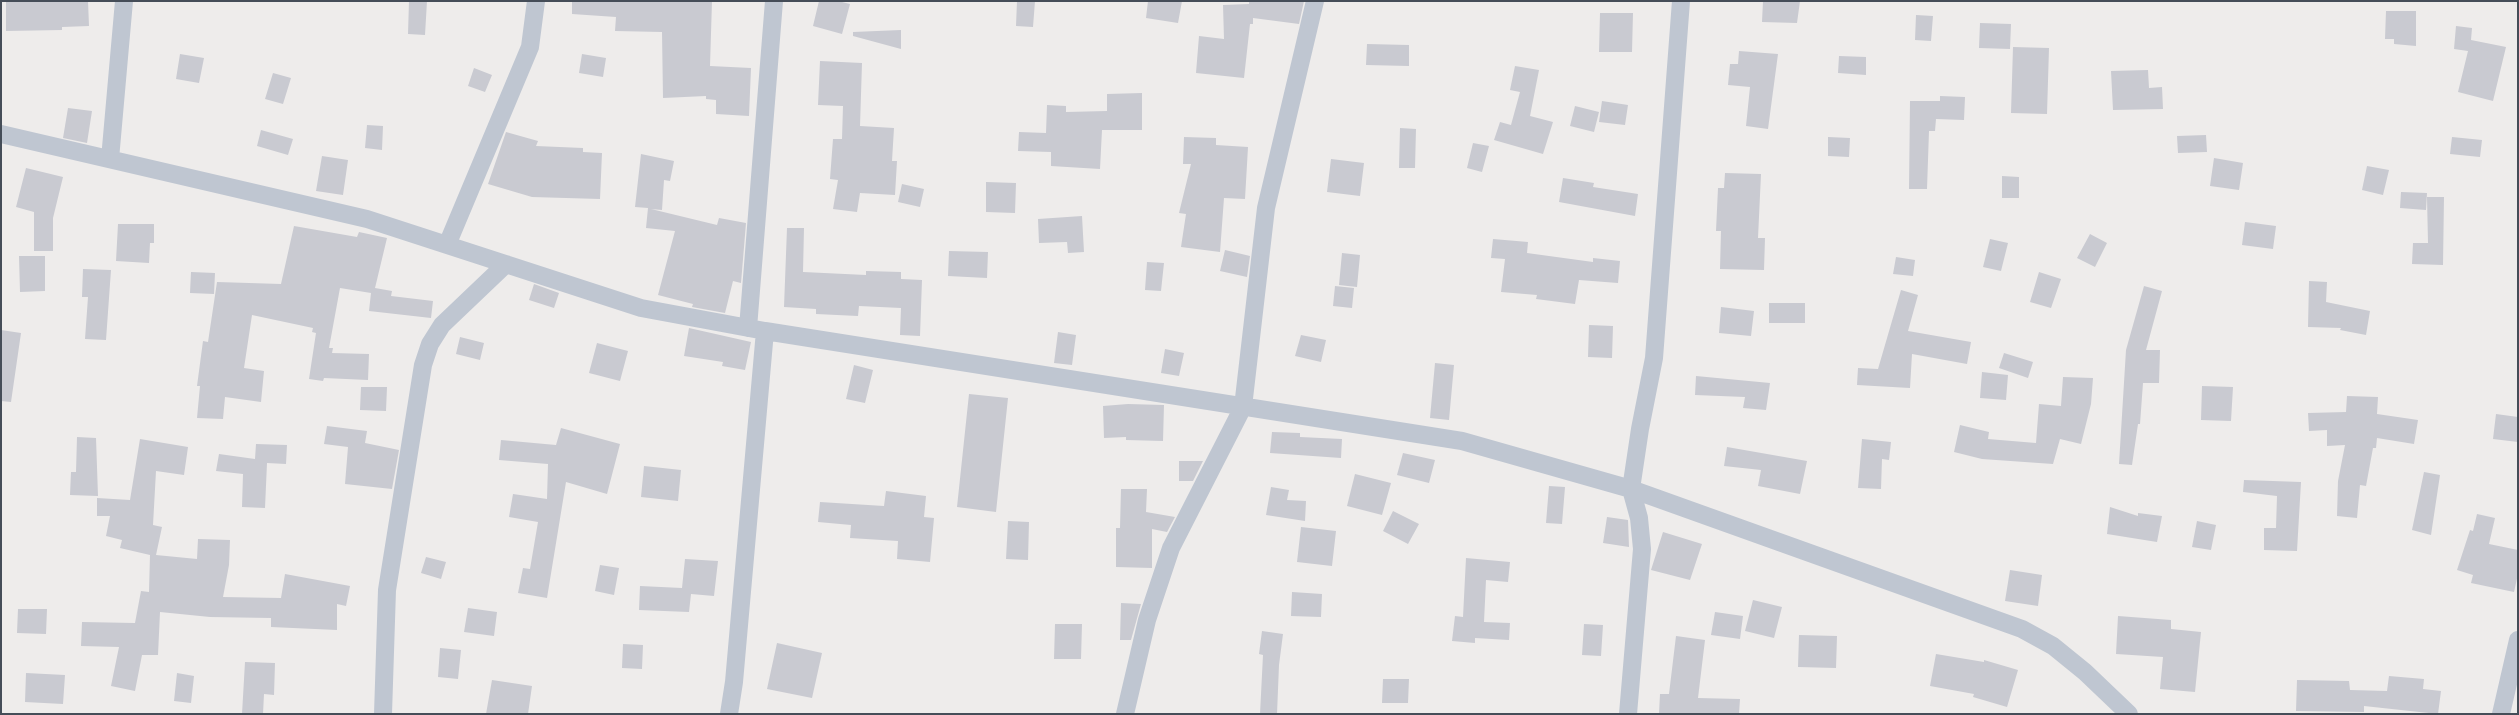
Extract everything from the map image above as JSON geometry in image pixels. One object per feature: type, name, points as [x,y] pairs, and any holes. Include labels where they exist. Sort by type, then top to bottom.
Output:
[{"type":"street","points":[[110,159],[124,1]]},
{"type":"street","points":[[447,245],[530,47],[536,1]]},
{"type":"street","points":[[729,714],[734,682],[774,1]]},
{"type":"street","points":[[1125,714],[1147,620],[1171,548],[1243,407],[1266,208],[1316,1]]},
{"type":"street","points":[[1628,714],[1642,549],[1639,518],[1632,489],[1640,429],[1654,358],[1674,123],[1681,1]]},
{"type":"street","points":[[1,134],[367,219],[641,308],[756,330],[1462,441],[1632,489],[2022,629],[2052,646],[2085,672],[2129,714]]},
{"type":"street","points":[[383,714],[387,590],[423,365],[430,344],[442,325],[506,264]]},
{"type":"street","points":[[2501,714],[2518,640]]},
{"type":"building","points":[[6,1],[88,1],[89,26],[62,27],[62,30],[6,31]]},
{"type":"building","points":[[409,1],[427,1],[425,35],[408,34]]},
{"type":"building","points":[[572,1],[712,1],[710,66],[751,68],[749,116],[716,114],[716,100],[706,99],[706,96],[663,98],[662,32],[615,31],[616,17],[572,14]]},
{"type":"building","points":[[819,1],[838,1],[850,4],[842,34],[813,26]]},
{"type":"building","points":[[1017,1],[1035,1],[1033,27],[1016,26]]},
{"type":"building","points":[[1148,1],[1182,1],[1178,23],[1146,18]]},
{"type":"building","points":[[1249,1],[1304,1],[1299,24],[1253,18],[1253,24],[1250,24],[1244,78],[1196,73],[1199,36],[1224,39],[1223,5],[1249,4]]},
{"type":"building","points":[[1763,1],[1800,1],[1797,23],[1762,22]]},
{"type":"building","points":[[2386,11],[2416,11],[2416,46],[2394,44],[2394,39],[2385,39]]},
{"type":"building","points":[[1600,13],[1633,13],[1632,52],[1599,52]]},
{"type":"building","points":[[1916,15],[1933,16],[1931,41],[1915,40]]},
{"type":"building","points":[[1980,23],[2011,24],[2010,49],[1979,48]]},
{"type":"building","points":[[2456,26],[2472,28],[2471,40],[2506,47],[2493,101],[2458,92],[2468,51],[2454,49]]},
{"type":"building","points":[[901,30],[901,49],[853,36],[853,32]]},
{"type":"building","points":[[1367,44],[1409,45],[1409,66],[1366,65]]},
{"type":"building","points":[[2013,47],[2049,48],[2047,114],[2011,113]]},
{"type":"building","points":[[1739,51],[1778,54],[1768,129],[1746,126],[1750,87],[1728,85],[1730,64],[1738,64]]},
{"type":"building","points":[[180,54],[204,58],[199,83],[176,79]]},
{"type":"building","points":[[582,54],[606,58],[603,77],[579,73]]},
{"type":"building","points":[[1839,56],[1866,57],[1866,75],[1838,73]]},
{"type":"building","points":[[820,61],[862,63],[860,126],[894,128],[892,161],[897,161],[895,195],[860,193],[857,212],[833,209],[838,180],[830,179],[833,139],[842,139],[843,106],[818,105]]},
{"type":"building","points":[[1515,66],[1539,70],[1530,116],[1553,122],[1543,154],[1494,140],[1500,122],[1511,125],[1520,92],[1510,90]]},
{"type":"building","points":[[474,68],[492,75],[485,92],[468,86]]},
{"type":"building","points":[[2148,70],[2149,88],[2162,87],[2163,109],[2113,110],[2111,71]]},
{"type":"building","points":[[273,73],[291,78],[283,104],[265,99]]},
{"type":"building","points":[[1142,93],[1142,130],[1102,130],[1100,169],[1051,166],[1051,152],[1018,151],[1019,132],[1046,133],[1047,105],[1066,106],[1066,112],[1107,111],[1107,94]]},
{"type":"building","points":[[1940,96],[1965,97],[1964,120],[1936,119],[1935,131],[1929,131],[1927,189],[1909,189],[1910,101],[1940,101]]},
{"type":"building","points":[[1602,101],[1628,105],[1625,125],[1599,122]]},
{"type":"building","points":[[1575,106],[1599,112],[1594,132],[1570,126]]},
{"type":"building","points":[[68,108],[92,111],[87,143],[63,138]]},
{"type":"building","points":[[367,125],[383,126],[382,150],[365,148]]},
{"type":"building","points":[[1400,128],[1416,129],[1415,168],[1399,168]]},
{"type":"building","points":[[261,130],[293,139],[288,155],[257,146]]},
{"type":"building","points":[[506,132],[538,141],[536,146],[583,148],[583,152],[602,153],[600,199],[532,197],[488,184]]},
{"type":"building","points":[[2206,135],[2207,152],[2178,153],[2177,136]]},
{"type":"building","points":[[1184,137],[1216,138],[1216,145],[1248,147],[1245,199],[1224,198],[1220,252],[1181,247],[1186,214],[1179,213],[1191,164],[1183,164]]},
{"type":"building","points":[[1828,137],[1850,138],[1849,157],[1828,156]]},
{"type":"building","points":[[2452,137],[2482,140],[2480,157],[2450,154]]},
{"type":"building","points":[[1473,143],[1489,146],[1482,172],[1467,168]]},
{"type":"building","points":[[641,154],[674,161],[670,181],[664,180],[662,210],[651,209],[717,225],[719,218],[746,223],[741,283],[733,281],[725,313],[692,307],[693,304],[658,295],[675,231],[646,228],[648,208],[635,207]]},
{"type":"building","points":[[322,156],[348,160],[343,195],[316,191]]},
{"type":"building","points":[[2214,158],[2243,163],[2239,190],[2210,186]]},
{"type":"building","points":[[1331,159],[1364,163],[1360,196],[1327,192]]},
{"type":"building","points":[[2367,166],[2389,170],[2383,195],[2362,190]]},
{"type":"building","points":[[26,168],[63,177],[53,218],[53,251],[34,251],[34,212],[16,207]]},
{"type":"building","points":[[1725,173],[1761,174],[1758,238],[1765,238],[1764,270],[1720,269],[1721,231],[1716,231],[1718,188],[1724,188]]},
{"type":"building","points":[[2002,176],[2019,177],[2019,198],[2002,198]]},
{"type":"building","points":[[1563,178],[1594,183],[1593,187],[1638,194],[1635,216],[1559,202]]},
{"type":"building","points":[[986,182],[1016,183],[1015,213],[986,212]]},
{"type":"building","points":[[902,184],[924,189],[920,207],[898,202]]},
{"type":"building","points":[[2401,192],[2427,193],[2426,210],[2400,208]]},
{"type":"building","points":[[2427,197],[2444,197],[2443,265],[2412,264],[2413,243],[2428,243]]},
{"type":"building","points":[[1082,216],[1084,252],[1068,253],[1067,242],[1039,243],[1038,219]]},
{"type":"building","points":[[2245,222],[2276,226],[2273,249],[2242,245]]},
{"type":"building","points":[[118,224],[154,224],[154,243],[150,243],[149,263],[116,261]]},
{"type":"building","points":[[294,226],[357,237],[359,232],[387,238],[375,288],[392,291],[391,296],[433,301],[431,318],[369,311],[371,293],[340,288],[329,348],[333,348],[332,353],[369,354],[368,380],[324,378],[323,381],[309,379],[316,333],[312,332],[313,328],[252,315],[244,368],[264,371],[261,402],[225,397],[223,419],[197,418],[200,386],[197,386],[203,341],[208,342],[217,282],[281,284]]},
{"type":"building","points":[[787,228],[804,228],[803,272],[866,275],[866,271],[901,272],[901,279],[922,280],[920,336],[900,335],[901,308],[859,306],[858,316],[816,314],[816,309],[784,307]]},
{"type":"building","points":[[2090,234],[2107,243],[2095,267],[2077,258]]},
{"type":"building","points":[[1493,239],[1528,242],[1527,253],[1593,262],[1593,258],[1620,261],[1618,283],[1579,280],[1575,304],[1536,299],[1537,295],[1501,292],[1505,259],[1491,258]]},
{"type":"building","points":[[1990,239],[2008,243],[2001,271],[1983,267]]},
{"type":"building","points":[[1225,250],[1250,256],[1247,277],[1220,271]]},
{"type":"building","points":[[949,251],[988,252],[987,278],[948,276]]},
{"type":"building","points":[[1342,253],[1360,255],[1357,287],[1339,285]]},
{"type":"building","points":[[19,256],[45,256],[45,291],[20,292]]},
{"type":"building","points":[[1896,257],[1915,260],[1913,276],[1893,274]]},
{"type":"building","points":[[1147,262],[1164,263],[1161,291],[1145,290]]},
{"type":"building","points":[[83,269],[111,270],[106,340],[85,339],[88,297],[82,297]]},
{"type":"building","points":[[191,272],[215,273],[214,294],[190,293]]},
{"type":"building","points":[[2039,272],[2061,279],[2051,308],[2030,302]]},
{"type":"building","points":[[2309,281],[2327,282],[2326,302],[2370,311],[2366,335],[2340,330],[2341,328],[2308,327]]},
{"type":"building","points":[[534,284],[559,293],[554,308],[529,300]]},
{"type":"building","points":[[1335,286],[1354,288],[1352,308],[1333,306]]},
{"type":"building","points":[[2144,286],[2162,291],[2146,350],[2160,350],[2159,383],[2143,383],[2140,424],[2138,424],[2132,465],[2119,464],[2126,350]]},
{"type":"building","points":[[1901,290],[1918,295],[1908,331],[1971,342],[1967,364],[1912,354],[1910,388],[1857,385],[1858,368],[1878,369]]},
{"type":"building","points":[[1769,303],[1805,303],[1805,323],[1769,323]]},
{"type":"building","points":[[1721,307],[1754,311],[1751,336],[1719,333]]},
{"type":"building","points":[[1589,325],[1613,326],[1612,358],[1588,357]]},
{"type":"building","points":[[689,328],[751,342],[745,370],[722,366],[723,362],[684,356]]},
{"type":"building","points":[[1,330],[21,333],[11,402],[1,401]]},
{"type":"building","points":[[1058,332],[1076,335],[1072,365],[1054,363]]},
{"type":"building","points":[[1301,335],[1326,340],[1321,362],[1295,356]]},
{"type":"building","points":[[460,337],[484,343],[480,360],[456,354]]},
{"type":"building","points":[[597,343],[628,351],[620,381],[589,373]]},
{"type":"building","points":[[1165,349],[1184,353],[1179,376],[1161,373]]},
{"type":"building","points":[[2004,353],[2033,362],[2028,378],[1999,368]]},
{"type":"building","points":[[1435,363],[1454,365],[1449,420],[1430,418]]},
{"type":"building","points":[[854,365],[873,370],[865,403],[846,399]]},
{"type":"building","points":[[1982,372],[2008,375],[2006,400],[1980,398]]},
{"type":"building","points":[[1696,376],[1770,383],[1766,410],[1743,408],[1745,397],[1695,395]]},
{"type":"building","points":[[2063,377],[2093,378],[2091,404],[2081,444],[2060,439],[2053,464],[1982,459],[1954,452],[1960,425],[1989,432],[1988,439],[2036,443],[2039,404],[2061,406]]},
{"type":"building","points":[[2202,386],[2233,387],[2231,421],[2201,420]]},
{"type":"building","points":[[361,387],[387,387],[386,411],[360,410]]},
{"type":"building","points":[[969,394],[1008,398],[996,512],[957,507]]},
{"type":"building","points":[[2347,396],[2378,397],[2377,414],[2418,420],[2414,444],[2377,438],[2376,448],[2373,448],[2366,486],[2360,485],[2357,518],[2337,516],[2338,481],[2345,445],[2327,446],[2327,430],[2309,431],[2308,413],[2346,412]]},
{"type":"building","points":[[1128,404],[1164,405],[1163,441],[1126,440],[1126,437],[1104,438],[1103,406]]},
{"type":"building","points":[[2496,414],[2518,417],[2518,442],[2493,439]]},
{"type":"building","points":[[327,426],[367,431],[365,443],[399,450],[392,489],[345,484],[348,447],[324,444]]},
{"type":"building","points":[[561,428],[620,444],[607,494],[566,482],[547,598],[518,593],[523,568],[530,569],[538,522],[509,517],[513,494],[547,499],[548,464],[499,460],[501,440],[556,445]]},
{"type":"building","points":[[1272,432],[1300,433],[1300,437],[1342,439],[1341,458],[1270,453]]},
{"type":"building","points":[[77,437],[96,438],[98,496],[70,495],[71,472],[76,472]]},
{"type":"building","points":[[140,439],[188,447],[184,475],[156,471],[153,525],[162,527],[156,555],[197,559],[198,539],[230,540],[229,565],[223,597],[281,598],[285,574],[350,586],[346,606],[337,604],[337,630],[271,627],[271,618],[210,617],[160,612],[158,655],[142,655],[135,691],[111,686],[119,647],[81,646],[82,622],[135,623],[141,591],[149,592],[150,555],[120,548],[122,540],[106,536],[110,516],[97,516],[97,498],[130,500]]},
{"type":"building","points":[[1862,439],[1891,442],[1889,460],[1882,459],[1881,489],[1858,488]]},
{"type":"building","points":[[256,444],[287,445],[286,464],[267,463],[265,508],[242,507],[243,474],[216,471],[219,454],[255,459]]},
{"type":"building","points":[[1727,447],[1807,461],[1800,494],[1758,486],[1761,470],[1724,466]]},
{"type":"building","points":[[1403,453],[1435,460],[1429,483],[1397,475]]},
{"type":"building","points":[[1179,461],[1203,461],[1193,481],[1179,481]]},
{"type":"building","points":[[644,466],[681,470],[678,501],[641,497]]},
{"type":"building","points":[[2424,472],[2440,475],[2431,535],[2412,530]]},
{"type":"building","points":[[1355,474],[1391,483],[1382,515],[1347,506]]},
{"type":"building","points":[[2244,480],[2301,482],[2297,551],[2264,550],[2264,528],[2276,528],[2277,496],[2243,492]]},
{"type":"building","points":[[1549,486],[1565,487],[1562,524],[1546,523]]},
{"type":"building","points":[[1271,487],[1289,490],[1287,500],[1306,501],[1305,521],[1266,515]]},
{"type":"building","points":[[1121,489],[1147,489],[1146,512],[1175,517],[1167,532],[1152,529],[1152,568],[1116,567],[1116,528],[1120,528]]},
{"type":"building","points":[[886,491],[926,496],[924,517],[934,518],[930,562],[897,559],[898,541],[850,538],[851,525],[818,522],[820,502],[884,506]]},
{"type":"building","points":[[2110,507],[2138,516],[2138,513],[2162,516],[2157,542],[2107,534]]},
{"type":"building","points":[[1393,511],[1419,524],[1408,544],[1383,531]]},
{"type":"building","points":[[2477,514],[2495,518],[2489,544],[2518,550],[2518,574],[2514,592],[2471,583],[2473,575],[2457,570],[2470,530],[2473,531]]},
{"type":"building","points":[[1607,517],[1628,520],[1629,547],[1603,543]]},
{"type":"building","points":[[1008,521],[1029,522],[1028,560],[1006,559]]},
{"type":"building","points":[[2197,521],[2216,525],[2211,550],[2192,547]]},
{"type":"building","points":[[1301,527],[1336,531],[1332,566],[1297,562]]},
{"type":"building","points":[[1663,532],[1702,544],[1690,580],[1651,570]]},
{"type":"building","points":[[426,557],[446,562],[441,579],[421,573]]},
{"type":"building","points":[[1466,558],[1510,562],[1508,582],[1486,580],[1484,622],[1510,623],[1509,640],[1475,638],[1475,643],[1452,641],[1455,616],[1463,617]]},
{"type":"building","points":[[685,559],[718,561],[714,596],[691,594],[689,612],[639,610],[640,586],[682,588]]},
{"type":"building","points":[[600,565],[619,568],[614,595],[595,591]]},
{"type":"building","points":[[2010,570],[2042,575],[2038,606],[2005,601]]},
{"type":"building","points":[[1292,592],[1322,594],[1321,617],[1291,616]]},
{"type":"building","points":[[1753,600],[1782,607],[1774,638],[1745,631]]},
{"type":"building","points":[[1121,603],[1141,604],[1131,640],[1120,640]]},
{"type":"building","points":[[468,608],[497,612],[494,636],[464,632]]},
{"type":"building","points":[[18,609],[47,609],[46,634],[17,633]]},
{"type":"building","points":[[1715,612],[1743,616],[1740,639],[1711,635]]},
{"type":"building","points":[[2118,616],[2171,620],[2171,629],[2201,632],[2195,692],[2160,689],[2163,657],[2116,654]]},
{"type":"building","points":[[1055,624],[1082,624],[1081,659],[1054,659]]},
{"type":"building","points":[[1584,624],[1603,625],[1601,656],[1582,655]]},
{"type":"building","points":[[1262,631],[1283,634],[1279,665],[1277,714],[1260,714],[1263,655],[1259,654]]},
{"type":"building","points":[[1799,635],[1837,636],[1836,668],[1798,667]]},
{"type":"building","points":[[1676,636],[1705,640],[1698,698],[1740,699],[1739,714],[1659,714],[1660,694],[1669,694]]},
{"type":"building","points":[[777,643],[822,653],[812,698],[767,689]]},
{"type":"building","points":[[623,644],[643,645],[642,669],[622,668]]},
{"type":"building","points":[[440,648],[461,650],[458,679],[438,677]]},
{"type":"building","points":[[1936,654],[1984,662],[1984,660],[2018,670],[2007,707],[1973,697],[1974,694],[1930,686]]},
{"type":"building","points":[[245,662],[275,663],[274,695],[264,694],[263,714],[242,714]]},
{"type":"building","points":[[26,673],[65,675],[63,704],[25,702]]},
{"type":"building","points":[[177,673],[194,676],[191,703],[174,701]]},
{"type":"building","points":[[2389,676],[2424,679],[2423,689],[2441,691],[2438,714],[2364,706],[2364,712],[2296,711],[2297,680],[2349,681],[2350,690],[2387,691]]},
{"type":"building","points":[[1383,679],[1409,679],[1408,703],[1382,703]]},
{"type":"building","points":[[492,680],[532,686],[528,714],[486,714]]}]
